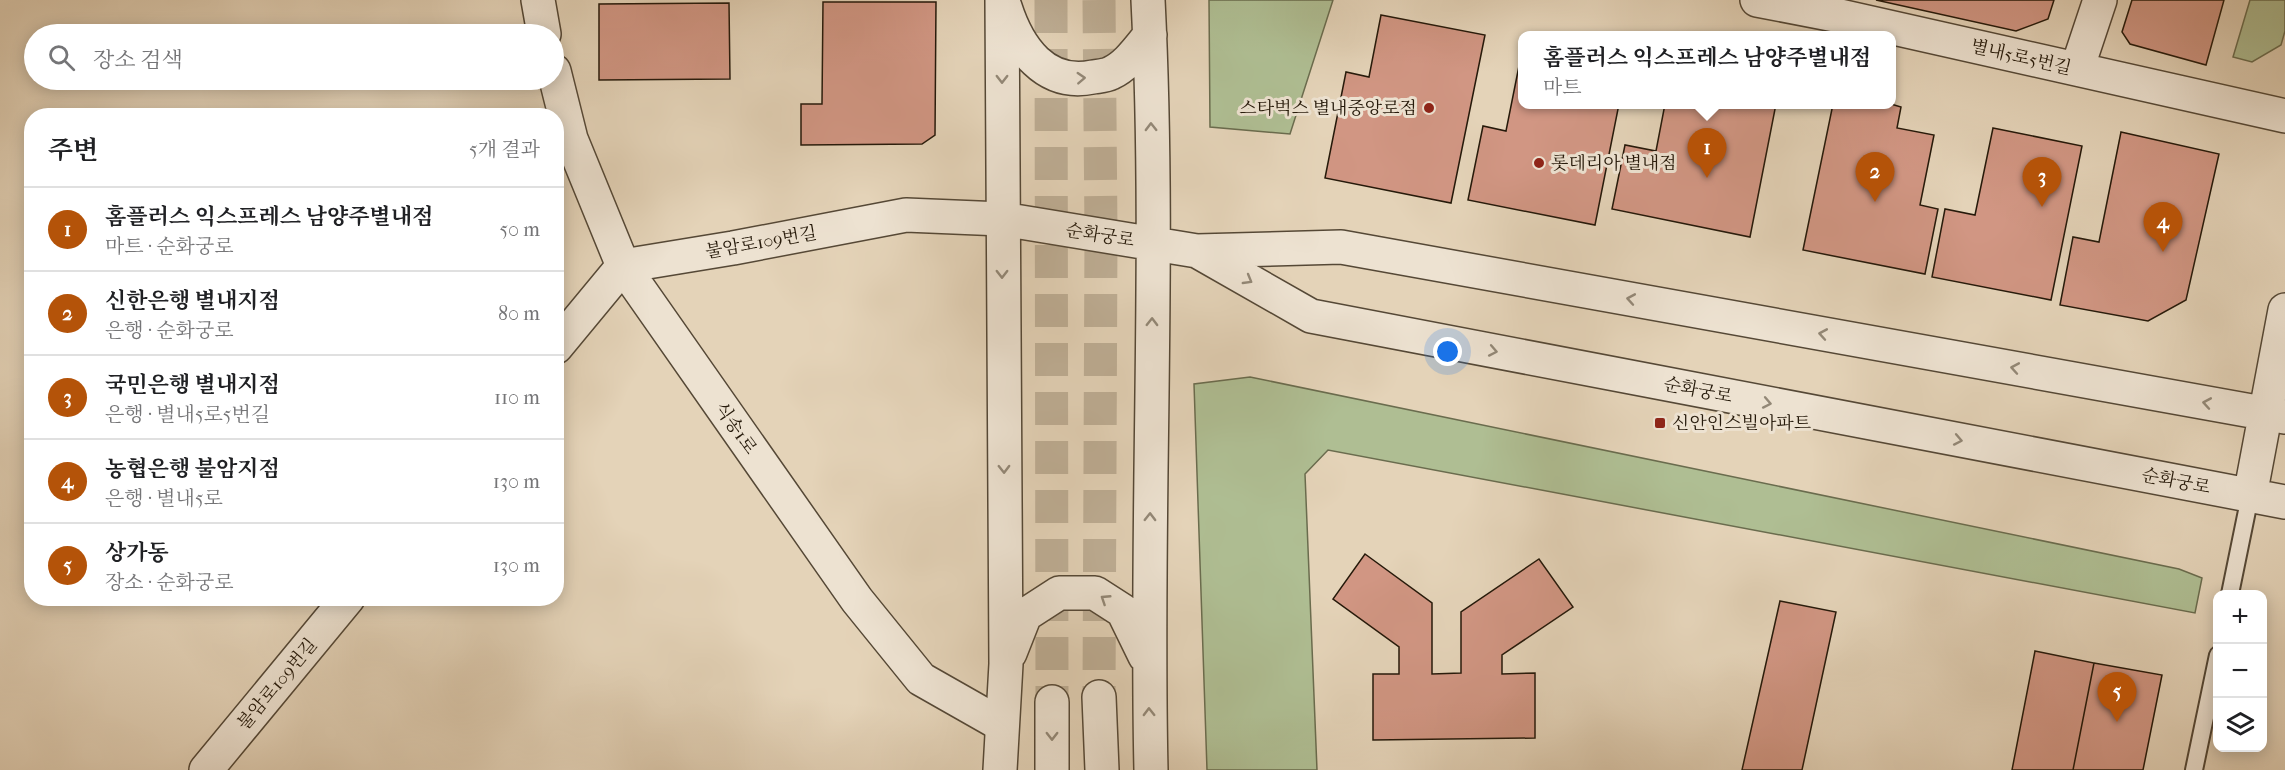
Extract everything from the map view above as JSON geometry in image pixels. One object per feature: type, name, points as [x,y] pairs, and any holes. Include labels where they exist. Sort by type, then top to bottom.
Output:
[{"type":"street","points":[[538,0],[542,24]]},
{"type":"street","points":[[1002,0],[1012,29],[1029,54],[1050,73],[1069,78],[1078,80],[1111,73],[1133,57],[1150,35]]},
{"type":"street","points":[[1000,770],[1006,664],[1002,0]]},
{"type":"street","points":[[1148,0],[1153,243],[1148,663],[1150,770]]},
{"type":"street","name":"별내5로5번길","points":[[1757,0],[1840,8],[2077,69],[2285,116]]},
{"type":"street","points":[[2077,69],[2100,0]]},
{"type":"street","name":"식송1로","points":[[559,90],[563,108]]},
{"type":"street","name":"식송1로","points":[[564,111],[571,139],[623,266],[857,600],[921,679],[1002,725]]},
{"type":"street","name":"불암로109번길","points":[[623,266],[906,215],[1002,219]]},
{"type":"street","name":"순화궁로","points":[[1002,219],[1197,251],[1341,247],[2275,415]]},
{"type":"street","name":"순화궁로","points":[[1197,251],[1311,316],[2285,502]]},
{"type":"street","points":[[564,337],[623,266]]},
{"type":"street","points":[[2250,496],[2275,415],[2285,310]]},
{"type":"street","points":[[1006,664],[1025,615],[1059,593],[1095,593],[1123,611],[1148,663]]},
{"type":"street","name":"불암로109번길","points":[[206,770],[341,606]]},
{"type":"street","points":[[1099,697],[1102,770]]},
{"type":"street","points":[[1052,702],[1052,770]]},
{"type":"lane","points":[[2231,590],[2250,496]]},
{"type":"lane","points":[[2194,770],[2213,675]]},
{"type":"green space","points":[[1209,0],[1333,0],[1290,134],[1210,127]]},
{"type":"green space","points":[[2250,0],[2285,0],[2285,31],[2281,45],[2252,62],[2233,57]]},
{"type":"green space","points":[[1250,377],[2179,569],[2202,578],[2195,613],[1328,450],[1305,474],[1317,770],[1207,770],[1194,384]]},
{"type":"building","points":[[1876,0],[2054,0],[2048,19],[2016,31]]},
{"type":"building","points":[[2132,0],[2224,0],[2206,65],[2130,44],[2122,32]]},
{"type":"building","points":[[823,2],[936,2],[935,135],[922,144],[801,145],[801,104],[822,104]]},
{"type":"building","points":[[729,3],[730,79],[599,80],[599,4]]},
{"type":"building","points":[[1381,15],[1485,35],[1451,203],[1325,178],[1346,72],[1369,77]]},
{"type":"building","points":[[1518,71],[1518,109],[1618,109],[1595,225],[1468,200],[1483,126],[1506,131]]},
{"type":"building","points":[[1896,106],[1901,107],[1897,128],[1934,135],[1920,205],[1938,209],[1925,274],[1803,250],[1832,109],[1896,109]]},
{"type":"building","points":[[1664,109],[1775,109],[1750,237],[1612,209],[1625,145],[1656,151]]},
{"type":"building","points":[[1993,128],[2082,146],[2051,300],[1932,277],[1945,209],[1975,215]]},
{"type":"building","points":[[2121,132],[2219,154],[2186,300],[2148,321],[2060,305],[2073,237],[2099,242]]},
{"type":"building","points":[[1365,554],[1432,603],[1432,674],[1461,673],[1461,612],[1539,559],[1573,607],[1502,655],[1502,674],[1535,673],[1535,738],[1373,740],[1373,674],[1399,674],[1399,647],[1333,599]]},
{"type":"building","points":[[1780,601],[1836,612],[1802,770],[1742,770]]},
{"type":"building","points":[[2035,651],[2094,663],[2073,770],[2012,770]]},
{"type":"building","points":[[2094,663],[2162,675],[2143,770],[2073,770]]},
{"type":"tunnel","points":[[1051,0],[1052,702]]},
{"type":"tunnel","points":[[1099,0],[1101,233],[1099,697]]},
{"type":"place","name":"스타벅스 별내중앙로점","points":[[1429,108]]},
{"type":"place","name":"롯데리아 별내점","points":[[1539,163]]},
{"type":"place","name":"홈플러스 익스프레스 남양주별내점","points":[[1707,178]]},
{"type":"place","name":"신한은행 별내지점","points":[[1875,202]]},
{"type":"place","name":"국민은행 별내지점","points":[[2042,207]]},
{"type":"place","name":"농협은행 불암지점","points":[[2163,252]]},
{"type":"place","name":"신안인스빌아파트","points":[[1660,423]]},
{"type":"place","name":"상가동","points":[[2117,722]]}]
